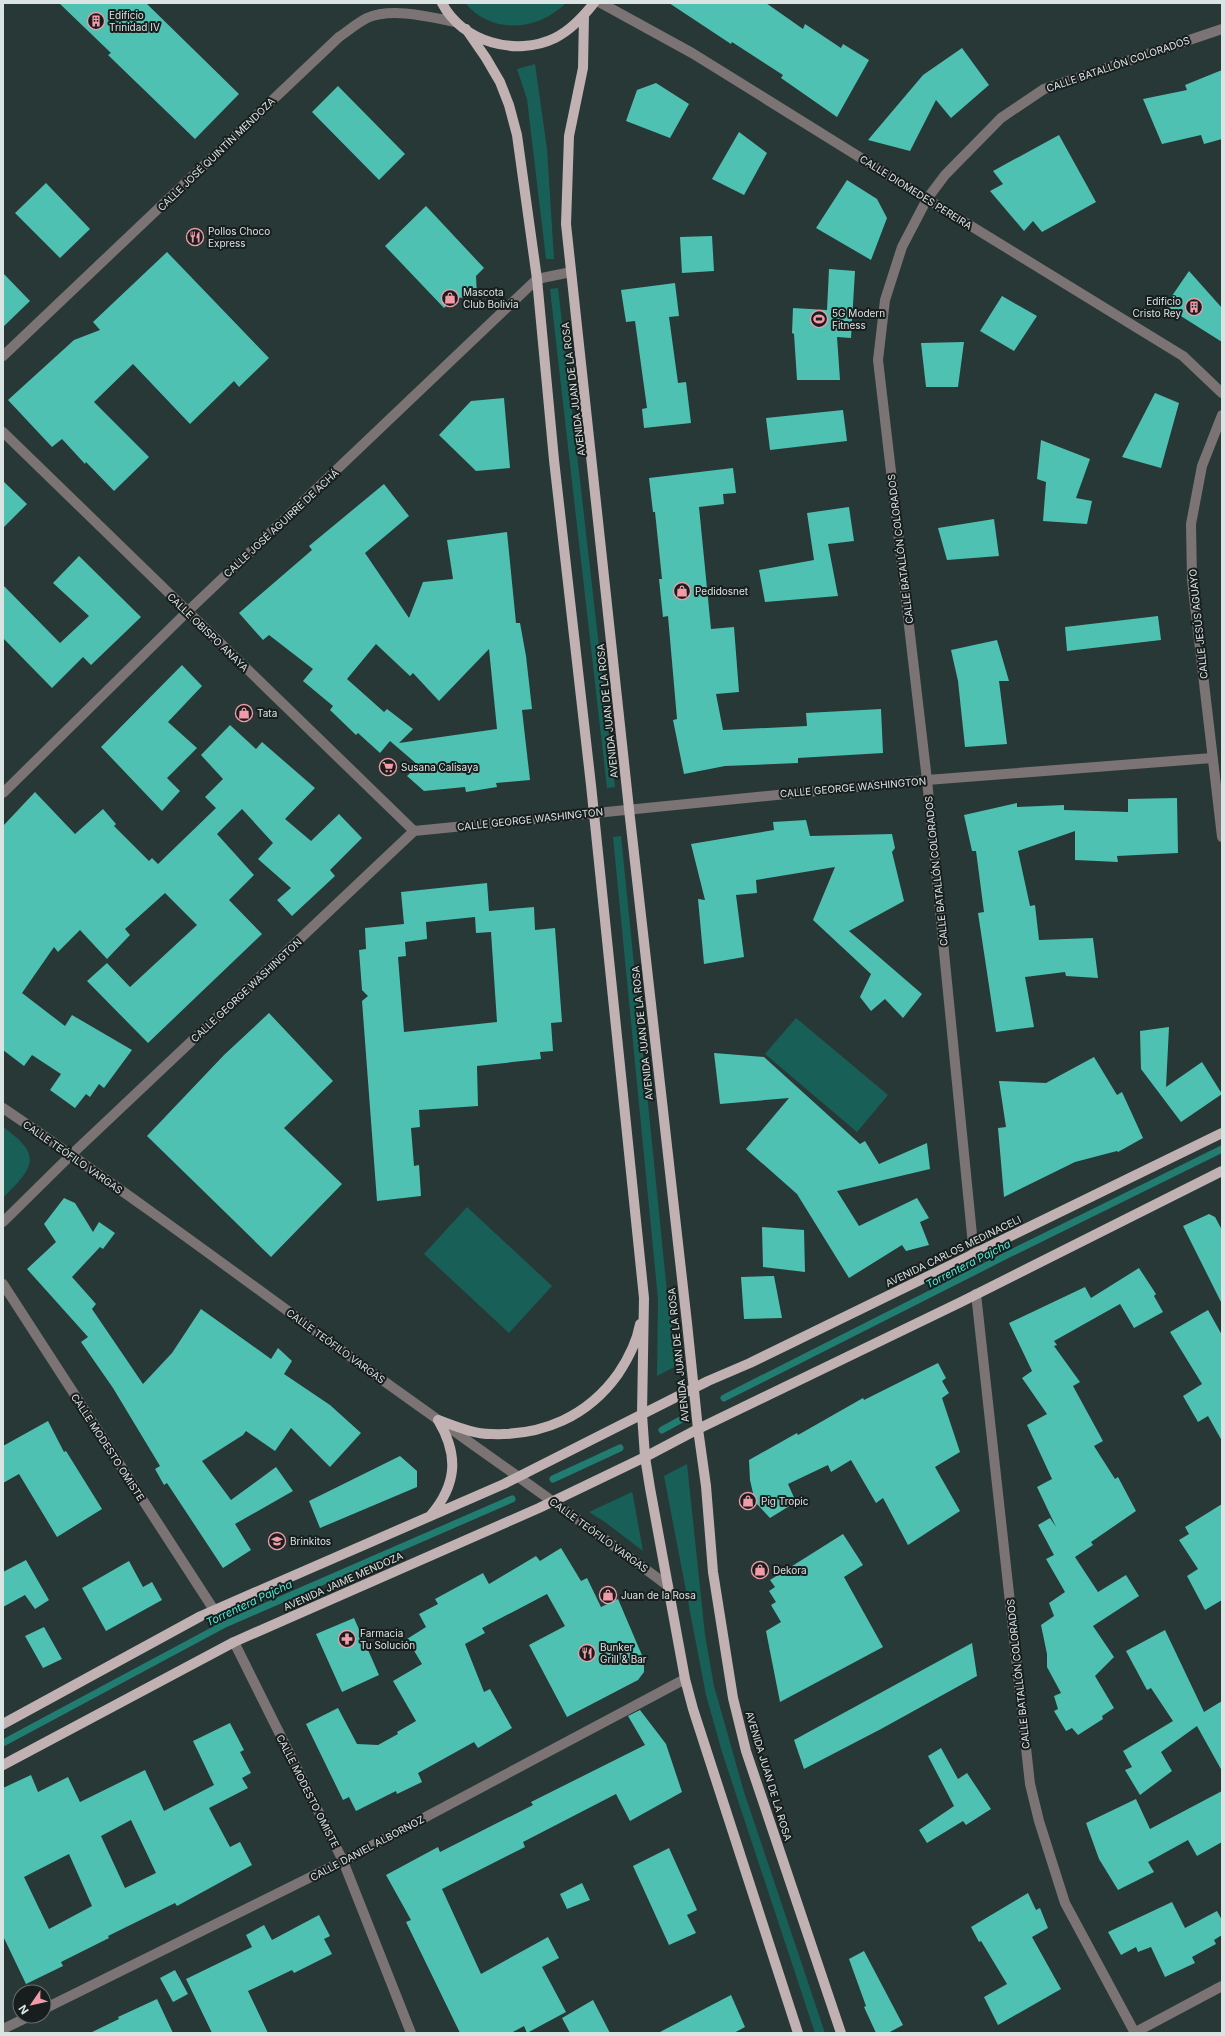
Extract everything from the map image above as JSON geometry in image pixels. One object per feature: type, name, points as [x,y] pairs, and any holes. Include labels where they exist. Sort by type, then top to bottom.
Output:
[{"type":"main road","points":[[442,3],[456,22],[477,37],[495,43],[528,46],[555,38],[571,28],[594,3]]},
{"type":"main road","name":"AVENIDA JUAN DE LA ROSA","points":[[584,15],[583,68],[569,136],[566,224],[592,457],[628,809],[693,1389],[706,1486],[713,1572],[733,1698],[746,1751],[841,2033]]},
{"type":"main road","points":[[466,29],[500,82],[509,105],[517,135],[537,279],[554,460],[594,813],[644,1298],[642,1414],[645,1457],[685,1679],[693,1709],[798,2033]]},
{"type":"main road","name":"AVENIDA CARLOS MEDINACELI","points":[[693,1389],[974,1255],[1222,1133]]},
{"type":"main road","points":[[698,1429],[976,1294],[1222,1172]]},
{"type":"main road","points":[[438,1420],[464,1429],[496,1434],[516,1434],[542,1430],[566,1420],[588,1406],[607,1389],[626,1362],[639,1331],[644,1298]]},
{"type":"main road","points":[[3,1724],[214,1610],[504,1484],[693,1389]]},
{"type":"main road","points":[[430,1516],[441,1503],[453,1470],[452,1452],[447,1435],[438,1420]]},
{"type":"main road","name":"AVENIDA JAIME MENDOZA","points":[[3,1765],[234,1642],[552,1501],[645,1457],[698,1429]]},
{"type":"street","name":"CALLE DIOMEDES PEREIRA","points":[[601,3],[692,53],[1183,356],[1222,393]]},
{"type":"street","name":"CALLE JOSÉ QUINTÍN MENDOZA","points":[[3,356],[339,37],[368,18],[397,13],[422,15],[456,22]]},
{"type":"street","name":"CALLE BATALLÓN COLORADOS","points":[[974,1255],[927,780],[878,360],[885,300],[902,248],[927,199],[950,170],[1002,118],[1044,89],[1222,29]]},
{"type":"street","points":[[537,279],[571,272]]},
{"type":"street","name":"CALLE JOSÉ AGUIRRE DE ACHÁ","points":[[3,793],[187,612],[537,279]]},
{"type":"street","name":"CALLE JESÚS AGUAYO","points":[[1222,415],[1202,466],[1191,524],[1192,580],[1222,837]]},
{"type":"street","name":"CALLE OBISPO ANAYA","points":[[3,432],[414,831]]},
{"type":"street","name":"CALLE GEORGE WASHINGTON","points":[[3,1222],[71,1155],[414,831],[927,780],[1212,758]]},
{"type":"street","name":"CALLE TEÓFILO VARGAS","points":[[3,1108],[71,1155],[518,1477],[583,1521],[668,1586]]},
{"type":"street","name":"CALLE MODESTO OMISTE","points":[[3,1284],[214,1610]]},
{"type":"street","name":"CALLE BATALLÓN COLORADOS","points":[[976,1294],[1030,1784],[1039,1820],[1065,1903],[1135,2033]]},
{"type":"street","name":"CALLE MODESTO OMISTE","points":[[234,1642],[343,1861],[411,2033]]},
{"type":"street","name":"CALLE DANIEL ALBORNOZ","points":[[52,2005],[343,1861],[685,1679]]},
{"type":"street","points":[[1135,2033],[1222,1986]]},
{"type":"street","points":[[3,2029],[13,2024]]},
{"type":"green space","points":[[465,3],[566,3],[555,12],[542,19],[529,24],[515,26],[488,20],[476,13]]},
{"type":"green space","points":[[535,64],[547,149],[554,259],[546,259],[527,99],[517,69]]},
{"type":"green space","points":[[558,288],[615,787],[607,788],[550,289]]},
{"type":"green space","points":[[621,836],[668,1302],[678,1365],[657,1376],[658,1299],[613,837]]},
{"type":"green space","points":[[796,1018],[888,1095],[857,1132],[765,1054]]},
{"type":"green space","points":[[3,1127],[25,1146],[29,1154],[30,1162],[27,1170],[21,1178],[3,1198]]},
{"type":"green space","points":[[467,1207],[552,1286],[509,1333],[424,1254]]},
{"type":"green space","points":[[687,1464],[705,1635],[714,1686],[744,1792],[825,2033],[815,2033],[722,1752],[706,1695],[664,1476]]},
{"type":"green space","points":[[632,1492],[643,1551],[605,1522],[589,1512]]},
{"type":"building","points":[[59,3],[146,3],[239,94],[195,139],[108,55],[111,53]]},
{"type":"building","points":[[669,3],[766,3],[803,29],[805,24],[841,48],[843,44],[869,60],[837,117],[781,78],[783,75],[732,42],[731,44]]},
{"type":"building","points":[[962,48],[989,85],[951,118],[936,100],[910,151],[868,140],[923,75]]},
{"type":"building","points":[[1222,70],[1222,139],[1204,144],[1201,135],[1162,144],[1143,99],[1187,90],[1185,85]]},
{"type":"building","points":[[656,83],[689,104],[670,138],[626,121],[637,90]]},
{"type":"building","points":[[338,86],[405,154],[379,180],[312,112]]},
{"type":"building","points":[[739,132],[767,153],[744,195],[712,179]]},
{"type":"building","points":[[1059,135],[1096,202],[1042,232],[1033,221],[1024,231],[990,191],[1003,184],[993,171]]},
{"type":"building","points":[[847,180],[877,199],[887,218],[871,260],[816,228]]},
{"type":"building","points":[[46,183],[90,229],[60,258],[15,213]]},
{"type":"building","points":[[426,206],[484,268],[476,276],[477,297],[455,298],[444,308],[385,246]]},
{"type":"building","points":[[712,236],[714,271],[682,273],[680,237]]},
{"type":"building","points":[[167,252],[269,358],[239,387],[234,381],[190,424],[133,364],[94,402],[149,457],[114,491],[86,462],[85,464],[62,439],[52,447],[8,400],[74,340],[100,330],[93,322]]},
{"type":"building","points":[[829,269],[855,271],[851,338],[837,337],[840,380],[797,380],[794,334],[792,333],[793,308],[827,310]]},
{"type":"building","name":"Edificio Cristo Rey","points":[[1189,271],[1222,308],[1222,342],[1165,306]]},
{"type":"building","points":[[3,273],[30,301],[3,327]]},
{"type":"building","points":[[675,283],[679,316],[669,317],[678,383],[686,382],[691,423],[644,428],[642,409],[647,408],[635,321],[626,322],[621,290]]},
{"type":"building","points":[[1002,296],[1037,316],[1014,351],[980,331]]},
{"type":"building","points":[[964,342],[958,387],[926,387],[921,343]]},
{"type":"building","points":[[1155,393],[1179,403],[1161,468],[1122,457]]},
{"type":"building","points":[[504,398],[510,468],[476,471],[439,435],[471,401]]},
{"type":"building","points":[[843,410],[847,441],[770,450],[766,418]]},
{"type":"building","points":[[1041,440],[1090,459],[1076,498],[1092,501],[1087,524],[1043,521],[1046,482],[1037,479]]},
{"type":"building","points":[[733,468],[736,493],[723,494],[724,504],[699,507],[711,629],[734,627],[739,692],[716,694],[723,730],[807,726],[806,713],[881,709],[883,753],[798,758],[798,763],[725,766],[684,774],[673,720],[677,719],[668,616],[663,617],[659,579],[662,579],[655,512],[653,512],[649,478]]},
{"type":"building","points":[[3,481],[27,504],[3,528]]},
{"type":"building","points":[[384,484],[409,516],[365,553],[409,618],[423,582],[453,579],[447,540],[507,532],[516,623],[520,623],[526,656],[532,709],[522,710],[530,780],[496,783],[497,787],[466,792],[465,787],[424,791],[407,776],[418,765],[390,741],[380,753],[358,733],[356,735],[330,710],[333,706],[303,681],[313,669],[269,635],[263,640],[239,613],[312,550],[309,546]],"holes":[[[376,644],[410,676],[413,673],[439,701],[489,649],[497,729],[399,743],[413,729],[387,709],[384,712],[347,679]]]},
{"type":"building","points":[[849,507],[854,541],[828,544],[838,596],[765,602],[759,570],[814,560],[807,513]]},
{"type":"building","points":[[994,519],[999,556],[947,560],[938,528]]},
{"type":"building","points":[[79,556],[141,617],[91,665],[83,657],[52,688],[3,638],[3,585],[60,643],[89,616],[53,583]]},
{"type":"building","points":[[1158,616],[1161,640],[1067,651],[1065,627]]},
{"type":"building","points":[[997,640],[1009,681],[999,681],[1007,744],[965,747],[958,681],[951,650]]},
{"type":"building","points":[[182,665],[202,686],[168,722],[197,748],[167,778],[180,791],[162,811],[101,747]]},
{"type":"building","points":[[230,725],[256,749],[262,742],[315,788],[285,819],[311,841],[339,814],[362,838],[330,870],[335,876],[292,916],[277,900],[291,888],[258,859],[273,843],[242,809],[217,834],[254,875],[229,900],[262,934],[148,1043],[87,981],[107,963],[130,987],[197,925],[165,893],[125,929],[130,935],[107,959],[80,930],[58,952],[54,947],[22,993],[65,1026],[72,1015],[132,1050],[104,1088],[99,1084],[90,1097],[86,1094],[75,1108],[50,1090],[61,1074],[32,1055],[24,1066],[3,1050],[3,826],[35,792],[75,834],[103,809],[116,824],[114,826],[149,861],[152,858],[158,864],[216,808],[205,797],[223,779],[201,755]]},
{"type":"building","points":[[1177,798],[1178,853],[1117,856],[1118,862],[1075,860],[1075,831],[1018,851],[1030,906],[1035,905],[1039,940],[1093,938],[1098,978],[1066,976],[1065,972],[1025,977],[1034,1027],[996,1032],[978,913],[984,912],[976,851],[972,851],[964,815],[1017,803],[1017,807],[1064,805],[1064,810],[1128,812],[1128,799]]},
{"type":"building","points":[[806,820],[810,836],[892,834],[895,848],[892,852],[904,901],[849,931],[922,994],[903,1018],[885,999],[871,1011],[860,997],[871,974],[813,920],[835,867],[756,880],[757,893],[736,895],[744,957],[704,964],[698,899],[705,900],[691,844],[774,830],[773,822]]},
{"type":"building","points":[[487,883],[489,911],[534,907],[535,930],[555,928],[562,1022],[551,1023],[553,1051],[540,1052],[541,1059],[477,1066],[478,1106],[419,1110],[420,1127],[411,1128],[414,1166],[419,1165],[421,1196],[377,1201],[362,1001],[368,996],[362,990],[359,950],[366,949],[365,928],[404,924],[401,892]],"holes":[[[475,917],[476,933],[491,932],[497,1022],[404,1032],[398,957],[406,956],[405,942],[427,939],[426,922]]]},
{"type":"building","points":[[269,1013],[333,1081],[284,1128],[342,1184],[271,1257],[147,1136],[224,1055]]},
{"type":"building","points":[[1169,1027],[1166,1087],[1202,1062],[1222,1094],[1181,1122],[1141,1069],[1140,1031]]},
{"type":"building","points":[[714,1053],[764,1057],[860,1144],[865,1141],[879,1164],[927,1143],[930,1169],[837,1191],[859,1226],[917,1198],[929,1218],[920,1222],[929,1245],[906,1251],[902,1245],[849,1278],[797,1194],[746,1149],[789,1098],[720,1104]]},
{"type":"building","points":[[1094,1057],[1117,1095],[1122,1092],[1143,1138],[1118,1152],[1117,1151],[1075,1162],[1004,1197],[998,1128],[1006,1127],[999,1081],[1046,1083]]},
{"type":"building","points":[[64,1198],[75,1203],[93,1232],[99,1222],[115,1233],[103,1249],[100,1247],[72,1277],[96,1304],[92,1309],[143,1384],[172,1353],[201,1309],[271,1359],[278,1348],[292,1361],[284,1374],[330,1405],[361,1433],[330,1467],[291,1428],[275,1451],[246,1431],[243,1435],[202,1461],[231,1500],[276,1467],[293,1491],[235,1524],[251,1550],[223,1568],[167,1483],[164,1485],[155,1469],[160,1466],[113,1388],[81,1342],[88,1337],[27,1269],[56,1242],[44,1224]]},
{"type":"building","points":[[1209,1214],[1215,1217],[1222,1230],[1222,1304],[1183,1226]]},
{"type":"building","points":[[762,1227],[804,1230],[805,1272],[763,1267]]},
{"type":"building","points":[[1139,1268],[1156,1294],[1154,1296],[1163,1312],[1134,1328],[1120,1304],[1054,1341],[1057,1345],[1054,1346],[1080,1382],[1073,1386],[1103,1441],[1094,1446],[1115,1479],[1118,1477],[1136,1511],[1091,1542],[1093,1545],[1075,1557],[1098,1592],[1126,1575],[1139,1596],[1093,1626],[1114,1657],[1095,1676],[1114,1708],[1102,1716],[1103,1719],[1078,1735],[1072,1728],[1066,1731],[1054,1711],[1058,1709],[1054,1696],[1061,1693],[1047,1667],[1047,1654],[1041,1625],[1054,1616],[1049,1603],[1065,1592],[1046,1559],[1054,1555],[1038,1525],[1050,1518],[1056,1527],[1037,1487],[1052,1479],[1027,1425],[1047,1414],[1022,1378],[1032,1371],[1009,1323],[1085,1287],[1091,1298]]},
{"type":"building","points":[[774,1276],[782,1318],[744,1319],[741,1277]]},
{"type":"building","points":[[1208,1310],[1222,1335],[1222,1441],[1208,1416],[1198,1422],[1183,1396],[1202,1384],[1170,1332]]},
{"type":"building","points":[[938,1363],[946,1378],[942,1381],[949,1393],[942,1398],[960,1452],[935,1467],[960,1511],[908,1545],[883,1498],[876,1503],[851,1460],[831,1472],[828,1465],[788,1484],[796,1502],[770,1518],[755,1502],[750,1480],[749,1460],[797,1433],[798,1435],[863,1398],[864,1400]]},
{"type":"building","points":[[48,1421],[64,1452],[66,1451],[102,1509],[57,1537],[19,1474],[3,1483],[3,1446]]},
{"type":"building","points":[[400,1456],[417,1471],[417,1487],[320,1528],[309,1501]]},
{"type":"building","points":[[1222,1504],[1222,1600],[1205,1610],[1187,1576],[1198,1569],[1179,1540],[1189,1534],[1185,1527]]},
{"type":"building","points":[[843,1534],[863,1565],[844,1577],[883,1647],[780,1702],[766,1631],[781,1622],[771,1605],[776,1602],[769,1591],[775,1587],[770,1580]]},
{"type":"building","points":[[561,1548],[581,1581],[587,1578],[601,1607],[618,1599],[644,1660],[644,1672],[638,1680],[567,1717],[529,1645],[565,1626],[547,1594],[482,1628],[485,1633],[465,1644],[484,1692],[490,1689],[512,1728],[478,1748],[474,1742],[418,1773],[422,1782],[397,1794],[396,1791],[356,1811],[349,1797],[343,1800],[306,1724],[338,1708],[357,1744],[378,1745],[398,1734],[397,1732],[416,1721],[393,1681],[422,1664],[407,1639],[426,1627],[419,1614],[438,1604],[435,1599],[483,1573],[489,1584],[536,1556],[540,1561]]},
{"type":"building","points":[[26,1560],[49,1600],[35,1609],[25,1595],[3,1607],[3,1572]]},
{"type":"building","points":[[129,1561],[143,1587],[152,1582],[162,1600],[106,1631],[82,1588]]},
{"type":"building","points":[[354,1618],[379,1675],[342,1692],[316,1634]]},
{"type":"building","points":[[44,1627],[62,1659],[43,1668],[25,1636]]},
{"type":"building","points":[[1165,1630],[1204,1712],[1222,1701],[1222,1771],[1197,1726],[1161,1752],[1172,1771],[1140,1795],[1125,1770],[1132,1767],[1123,1751],[1173,1721],[1151,1688],[1147,1690],[1126,1651]]},
{"type":"building","points":[[972,1643],[977,1676],[881,1729],[804,1769],[794,1740]]},
{"type":"building","points":[[640,1710],[666,1744],[682,1792],[630,1821],[616,1794],[523,1842],[525,1847],[442,1889],[481,1974],[548,1937],[559,1958],[542,1967],[566,2012],[527,2033],[524,2026],[511,2033],[460,2033],[406,1922],[411,1920],[386,1875],[438,1847],[440,1852],[533,1805],[531,1802],[645,1745],[628,1716]]},
{"type":"building","points":[[230,1723],[244,1750],[240,1752],[251,1773],[242,1778],[248,1788],[209,1808],[230,1847],[240,1842],[252,1865],[177,1906],[175,1903],[108,1936],[109,1938],[61,1962],[63,1966],[26,1984],[3,1936],[3,1788],[31,1775],[38,1792],[68,1777],[80,1802],[145,1770],[164,1811],[214,1785],[193,1741]],"holes":[[[131,1820],[156,1873],[125,1888],[101,1836]],[[69,1854],[92,1906],[49,1929],[24,1877]]]},
{"type":"building","points":[[941,1748],[958,1779],[967,1773],[991,1809],[966,1825],[963,1821],[927,1843],[919,1830],[954,1806],[928,1756]]},
{"type":"building","points":[[1222,1791],[1222,1842],[1197,1856],[1188,1840],[1148,1862],[1154,1872],[1118,1890],[1099,1859],[1086,1823],[1136,1799],[1150,1829]]},
{"type":"building","points":[[669,1848],[697,1910],[687,1915],[696,1933],[669,1945],[633,1866]]},
{"type":"building","points":[[582,1883],[590,1900],[567,1909],[560,1894]]},
{"type":"building","points":[[1028,1893],[1036,1910],[1040,1908],[1048,1928],[1032,1937],[1061,1989],[998,2025],[984,1997],[1007,1984],[981,1941],[979,1942],[971,1927]]},
{"type":"building","points":[[1172,1902],[1185,1928],[1217,1911],[1222,1920],[1222,1935],[1214,1940],[1216,1944],[1192,1957],[1195,1963],[1165,1977],[1151,1947],[1138,1952],[1136,1947],[1121,1955],[1108,1932]]},
{"type":"building","points":[[319,1915],[330,1936],[324,1939],[332,1954],[294,1973],[292,1970],[248,1991],[268,2033],[212,2033],[186,1979],[252,1947],[246,1935],[264,1925],[272,1940]]},
{"type":"building","points":[[864,1951],[903,2025],[888,2033],[876,2033],[864,2007],[866,2006],[849,1959]]},
{"type":"building","points":[[175,1970],[188,1994],[173,2002],[160,1978]]},
{"type":"building","points":[[731,1995],[745,2027],[734,2033],[658,2033]]},
{"type":"building","points":[[157,1999],[173,2033],[90,2033],[119,2019],[118,2017]]},
{"type":"building","points":[[593,2000],[610,2033],[570,2033],[562,2018]]},
{"type":"waterway","name":"Torrentera Pajcha","points":[[724,1398],[1007,1255],[1222,1149]]},
{"type":"waterway","name":"Torrentera Pajcha","points":[[662,1430],[682,1419]]},
{"type":"waterway","name":"Torrentera Pajcha","points":[[553,1479],[620,1448]]},
{"type":"waterway","name":"Torrentera Pajcha","points":[[3,1743],[225,1624],[512,1499]]},
{"type":"place","name":"Edificio Trinidad IV","points":[[96,21]]},
{"type":"place","name":"Pollos Choco Express","points":[[195,237]]},
{"type":"place","name":"Mascota Club Bolivia","points":[[450,298]]},
{"type":"place","name":"Edificio Cristo Rey","points":[[1194,307]]},
{"type":"place","name":"5G Modern Fitness","points":[[819,319]]},
{"type":"place","name":"Pedidosnet","points":[[682,591]]},
{"type":"place","name":"Tata","points":[[244,713]]},
{"type":"place","name":"Susana Calisaya","points":[[388,767]]},
{"type":"place","name":"Pig Tropic","points":[[748,1501]]},
{"type":"place","name":"Brinkitos","points":[[277,1541]]},
{"type":"place","name":"Dekora","points":[[760,1570]]},
{"type":"place","name":"Juan de la Rosa","points":[[608,1595]]},
{"type":"place","name":"Farmacia Tu Solución","points":[[347,1639]]},
{"type":"place","name":"Bunker Grill & Bar","points":[[587,1653]]}]
